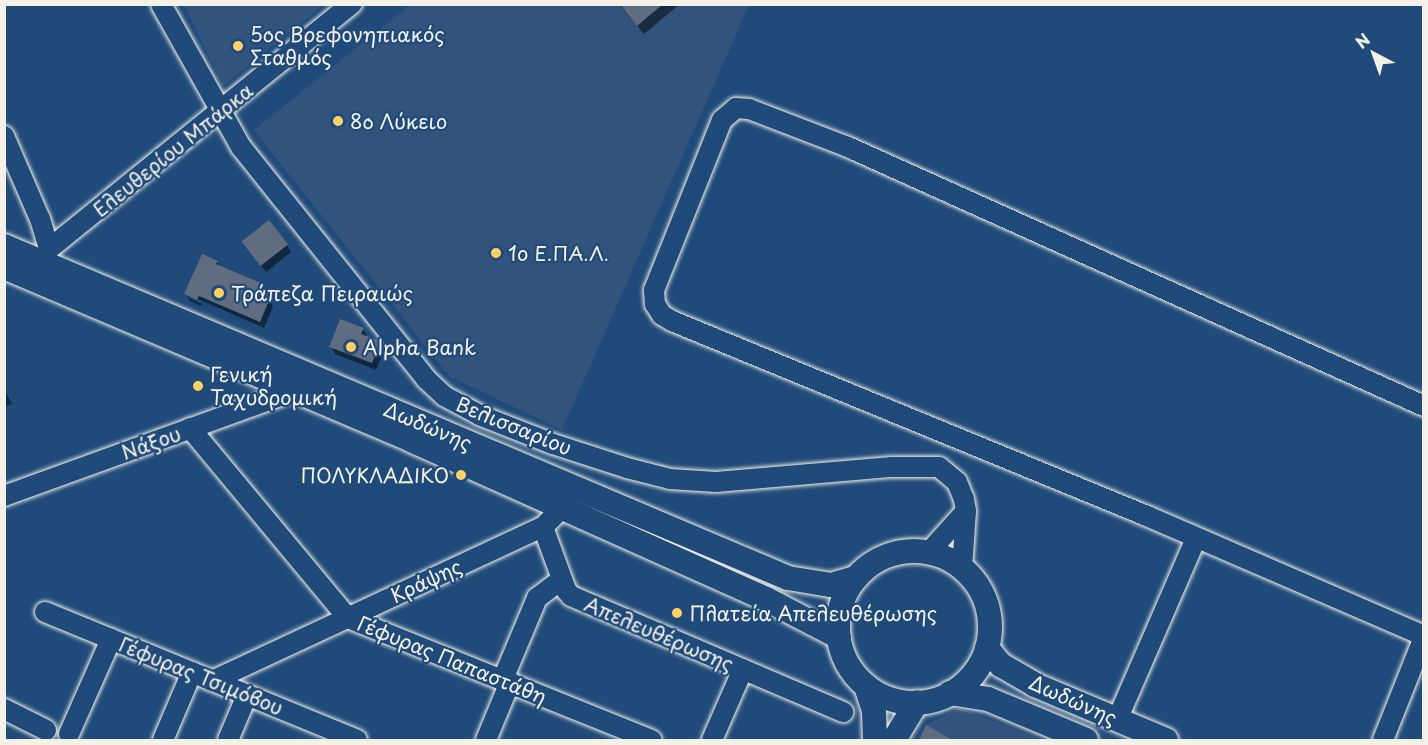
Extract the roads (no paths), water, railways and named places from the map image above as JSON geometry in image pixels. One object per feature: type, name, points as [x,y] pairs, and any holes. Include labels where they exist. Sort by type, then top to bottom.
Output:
[{"type":"main road","name":"Δωδώνης","points":[[4,246],[45,258],[788,578],[831,585],[856,578]]},
{"type":"main road","name":"Δωδώνης","points":[[4,267],[297,390],[766,599],[839,636]]},
{"type":"main road","name":"Δωδώνης","points":[[907,551],[929,552],[950,559],[963,568],[981,590],[987,604],[990,626],[987,648],[974,674],[950,693],[937,699],[917,702],[892,700],[866,686],[847,662],[839,636],[841,604],[856,578],[866,567],[892,554],[907,551]]},
{"type":"main road","name":"Δωδώνης","points":[[987,648],[1011,672],[1166,741]]},
{"type":"main road","points":[[866,686],[874,711],[875,741]]},
{"type":"main road","name":"Δωδώνης","points":[[950,693],[988,699],[1086,741]]},
{"type":"main road","points":[[894,741],[917,702]]},
{"type":"street","name":"Βελισσαρίου","points":[[161,4],[219,112],[241,147],[426,379],[444,396],[460,407],[564,447],[627,468],[670,478],[716,482],[892,467],[939,467],[957,482],[966,511],[963,568]]},
{"type":"street","name":"Ελευθερίου Μπάρκα","points":[[45,258],[352,4]]},
{"type":"street","points":[[1381,738],[1424,636],[1196,538],[683,326],[662,315],[655,304],[654,297],[658,274],[722,120],[736,108],[749,109],[848,147],[1424,406]]},
{"type":"street","points":[[4,136],[40,219],[45,258]]},
{"type":"street","name":"Νάξου","points":[[6,493],[297,390]]},
{"type":"street","name":"Γέφυρας Παπαστάθη","points":[[190,428],[348,618],[651,741]]},
{"type":"street","points":[[543,527],[562,508]]},
{"type":"street","points":[[929,552],[966,511]]},
{"type":"street","name":"Κράψης","points":[[212,681],[543,527]]},
{"type":"street","name":"Απελευθέρωσης","points":[[543,527],[567,592],[573,597],[843,712]]},
{"type":"street","points":[[1117,720],[1196,538]]},
{"type":"street","points":[[486,741],[537,598],[562,579]]},
{"type":"street","name":"Γέφυρας Τσιμόβου","points":[[45,612],[247,695],[332,736],[357,741]]},
{"type":"street","points":[[4,709],[42,735],[54,729],[71,737],[111,639]]},
{"type":"street","points":[[712,741],[742,669]]},
{"type":"street","points":[[163,741],[192,672]]},
{"type":"street","points":[[228,741],[247,695]]},
{"type":"place","name":"5ος Βρεφονηπιακός Σταθμός","points":[[238,46]]},
{"type":"place","name":"8ο Λύκειο","points":[[338,121]]},
{"type":"place","name":"1ο Ε.ΠΑ.Λ.","points":[[496,253]]},
{"type":"place","name":"Τράπεζα Πειραιώς","points":[[219,293]]},
{"type":"place","name":"Alpha Bank","points":[[351,347]]},
{"type":"place","name":"Γενική Ταχυδρομική","points":[[198,386]]},
{"type":"place","name":"ΠΟΛΥΚΛΑΔΙΚΟ","points":[[461,475]]},
{"type":"place","name":"Πλατεία Απελευθέρωσης","points":[[677,613]]}]
